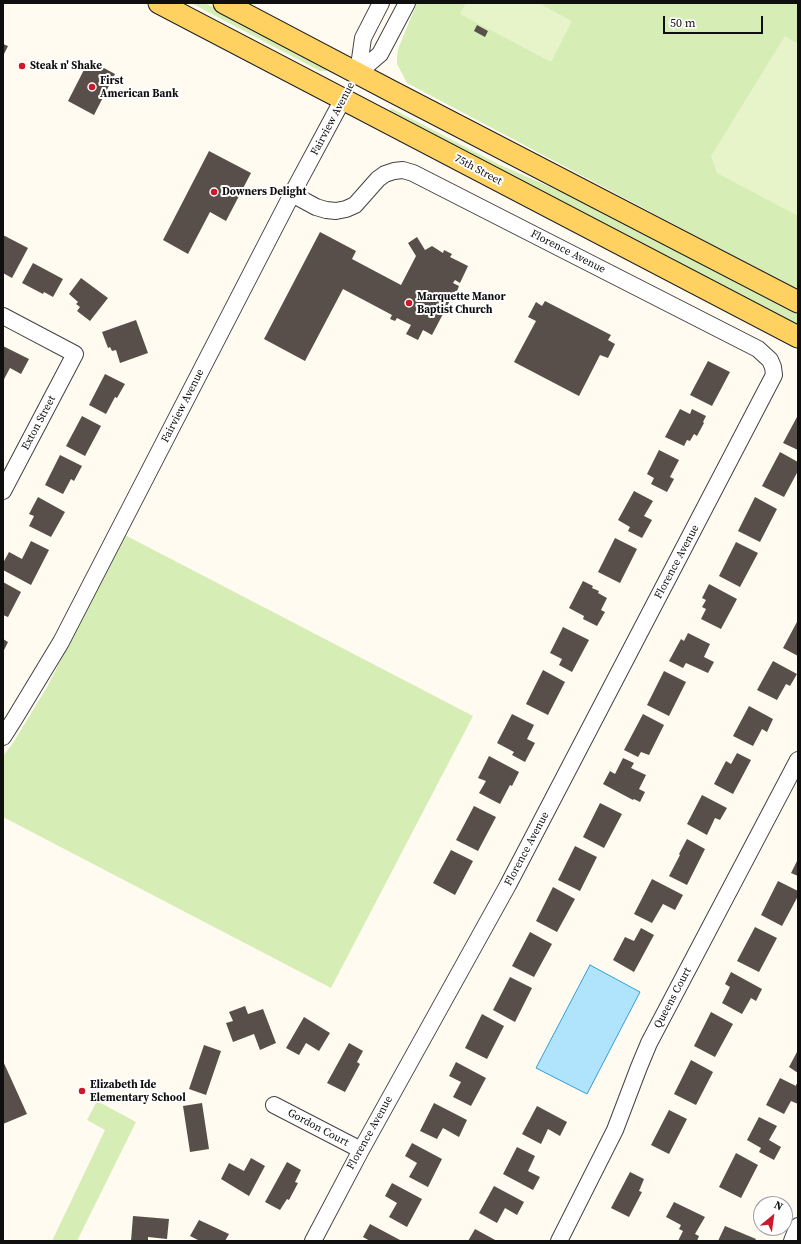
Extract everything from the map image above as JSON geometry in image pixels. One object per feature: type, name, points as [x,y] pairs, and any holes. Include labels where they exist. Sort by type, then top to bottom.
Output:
[{"type":"main road","name":"75th Street","points":[[159,3],[798,337]]},
{"type":"main road","points":[[224,3],[798,302]]},
{"type":"main road","name":"Fairview Avenue","points":[[343,99],[358,73]]},
{"type":"street","name":"Fairview Avenue","points":[[358,73],[363,38],[381,3]]},
{"type":"street","name":"Fairview Avenue","points":[[358,73],[380,54],[407,3]]},
{"type":"street","name":"Fairview Avenue","points":[[3,737],[9,715],[61,642],[292,194],[343,99]]},
{"type":"street","name":"Florence Avenue","points":[[292,194],[316,207],[336,211],[355,205],[378,179],[385,174],[403,170],[413,173],[758,349],[770,360],[774,375],[508,885],[361,1150],[313,1241]]},
{"type":"street","name":"Exton Street","points":[[3,316],[75,354],[3,491]]},
{"type":"street","name":"Queens Court","points":[[565,1239],[615,1130],[649,1043],[798,760]]},
{"type":"street","name":"Gordon Court","points":[[274,1105],[361,1150]]},
{"type":"street","points":[[792,1241],[798,1226]]},
{"type":"green space","points":[[191,3],[204,3],[232,15],[325,67],[327,70],[320,71]]},
{"type":"green space","points":[[417,3],[798,3],[798,290],[407,83],[397,64],[398,49]]},
{"type":"green space","points":[[466,3],[538,3],[572,21],[551,62],[460,14]]},
{"type":"green space","points":[[785,36],[798,44],[798,216],[717,173],[711,156]]},
{"type":"green space","points":[[391,108],[498,164],[614,215],[798,311],[798,328],[388,114]]},
{"type":"green space","points":[[125,535],[473,716],[331,988],[3,817],[3,756],[13,743],[47,687]]},
{"type":"green space","points":[[97,1101],[136,1122],[77,1241],[52,1241],[105,1130],[87,1120]]},
{"type":"water","points":[[590,965],[640,992],[587,1094],[536,1068]]},
{"type":"building","points":[[477,25],[488,31],[485,37],[474,31]]},
{"type":"building","points":[[3,44],[8,46],[3,56]]},
{"type":"building","name":"First American Bank","points":[[89,60],[115,74],[94,115],[68,101]]},
{"type":"building","name":"Downers Delight","points":[[209,151],[251,173],[226,221],[210,212],[188,254],[163,240]]},
{"type":"building","name":"Marquette Manor Baptist Church","points":[[320,232],[356,251],[352,259],[401,285],[416,256],[408,243],[417,237],[425,250],[432,246],[443,253],[444,250],[452,254],[450,257],[468,266],[460,283],[455,280],[453,283],[459,286],[457,291],[455,291],[432,335],[423,330],[418,340],[406,334],[411,325],[397,318],[395,321],[390,319],[392,315],[343,289],[305,361],[264,339]]},
{"type":"building","points":[[3,235],[28,248],[12,278],[3,273]]},
{"type":"building","points":[[33,263],[63,279],[53,297],[44,292],[43,294],[22,283]]},
{"type":"building","points":[[81,278],[108,298],[90,321],[77,311],[80,307],[76,304],[78,302],[69,294]]},
{"type":"building","points":[[545,301],[611,335],[608,340],[615,344],[608,358],[600,355],[579,396],[514,362],[536,321],[528,317],[536,302],[542,306]]},
{"type":"building","points":[[136,320],[148,353],[120,363],[116,350],[112,351],[110,347],[108,348],[102,332]]},
{"type":"building","points":[[3,346],[29,359],[21,374],[10,368],[3,381]]},
{"type":"building","points":[[708,361],[730,372],[712,406],[690,395]]},
{"type":"building","points":[[105,374],[125,384],[117,398],[115,397],[106,414],[89,405]]},
{"type":"building","points":[[680,409],[690,414],[692,409],[706,416],[697,436],[694,434],[690,441],[687,440],[684,446],[665,437]]},
{"type":"building","points":[[798,415],[798,450],[783,443]]},
{"type":"building","points":[[82,416],[101,426],[85,456],[66,446]]},
{"type":"building","points":[[659,450],[679,460],[670,477],[674,479],[667,492],[651,484],[654,478],[647,474]]},
{"type":"building","points":[[780,452],[798,462],[798,471],[784,497],[762,486]]},
{"type":"building","points":[[60,455],[82,466],[74,481],[71,479],[63,494],[45,485]]},
{"type":"building","points":[[634,491],[653,501],[644,516],[652,520],[642,538],[628,531],[630,527],[618,520]]},
{"type":"building","points":[[38,497],[65,512],[51,537],[29,526],[34,516],[29,514]]},
{"type":"building","points":[[755,497],[777,509],[760,542],[738,531]]},
{"type":"building","points":[[615,538],[637,549],[620,583],[598,572]]},
{"type":"building","points":[[31,541],[49,550],[31,585],[3,570],[3,563],[9,552],[22,559]]},
{"type":"building","points":[[736,542],[758,553],[740,587],[719,576]]},
{"type":"building","points":[[583,581],[593,586],[592,588],[599,591],[598,593],[607,598],[601,610],[605,612],[597,626],[583,619],[584,616],[569,608]]},
{"type":"building","points":[[3,582],[21,592],[8,617],[3,615]]},
{"type":"building","points":[[709,584],[737,599],[721,629],[701,619],[706,609],[702,607],[706,600],[702,598]]},
{"type":"building","points":[[798,620],[798,656],[783,648]]},
{"type":"building","points":[[563,627],[589,640],[572,672],[559,665],[562,659],[550,653]]},
{"type":"building","points":[[688,633],[710,644],[704,657],[714,662],[708,673],[686,663],[683,668],[669,661],[681,639],[684,641]]},
{"type":"building","points":[[3,639],[8,642],[3,652]]},
{"type":"building","points":[[773,661],[797,674],[790,686],[786,684],[777,700],[757,690]]},
{"type":"building","points":[[543,670],[565,682],[548,715],[526,704]]},
{"type":"building","points":[[664,671],[686,682],[669,716],[647,705]]},
{"type":"building","points":[[749,706],[773,719],[767,732],[762,729],[753,746],[733,736]]},
{"type":"building","points":[[512,714],[534,725],[527,739],[535,743],[525,762],[512,755],[514,752],[497,743]]},
{"type":"building","points":[[643,714],[664,725],[649,755],[641,752],[638,757],[624,750]]},
{"type":"building","points":[[737,753],[751,760],[733,794],[714,784],[726,761],[731,764]]},
{"type":"building","points":[[489,756],[519,772],[500,804],[479,793],[486,781],[478,778]]},
{"type":"building","points":[[623,758],[634,763],[631,768],[646,775],[639,789],[645,792],[640,802],[634,799],[633,800],[603,784],[610,771],[615,774]]},
{"type":"building","points":[[702,795],[727,808],[720,820],[715,818],[707,835],[687,824]]},
{"type":"building","points":[[600,803],[622,814],[604,848],[583,837]]},
{"type":"building","points":[[474,806],[496,817],[478,851],[456,840]]},
{"type":"building","points":[[687,839],[705,849],[687,885],[669,876]]},
{"type":"building","points":[[575,846],[597,857],[580,891],[558,880]]},
{"type":"building","points":[[451,850],[473,861],[455,895],[433,883]]},
{"type":"building","points":[[798,859],[798,876],[791,873]]},
{"type":"building","points":[[652,879],[683,895],[675,910],[663,904],[652,923],[634,914]]},
{"type":"building","points":[[778,881],[798,891],[798,896],[782,926],[761,915]]},
{"type":"building","points":[[553,887],[575,899],[557,932],[536,921]]},
{"type":"building","points":[[755,927],[777,938],[759,972],[737,961]]},
{"type":"building","points":[[641,928],[654,935],[634,972],[613,960],[625,937],[634,941]]},
{"type":"building","points":[[530,932],[552,944],[534,977],[512,966]]},
{"type":"building","points":[[731,972],[762,989],[756,1001],[751,998],[742,1014],[722,1003],[730,987],[725,984]]},
{"type":"building","points":[[510,977],[532,988],[515,1022],[493,1010]]},
{"type":"building","points":[[245,1006],[248,1014],[263,1009],[276,1043],[260,1050],[254,1034],[233,1042],[226,1023],[233,1021],[229,1012]]},
{"type":"building","points":[[711,1012],[733,1024],[715,1057],[694,1046]]},
{"type":"building","points":[[482,1014],[504,1026],[487,1059],[465,1048]]},
{"type":"building","points":[[304,1017],[330,1033],[319,1051],[306,1043],[299,1055],[286,1048]]},
{"type":"building","points":[[349,1043],[363,1051],[357,1062],[360,1064],[345,1092],[327,1083]]},
{"type":"building","points":[[204,1045],[221,1051],[206,1095],[189,1089]]},
{"type":"building","points":[[798,1050],[798,1073],[789,1067]]},
{"type":"building","points":[[691,1060],[713,1072],[696,1105],[674,1094]]},
{"type":"building","points":[[3,1061],[27,1114],[3,1124]]},
{"type":"building","points":[[456,1062],[486,1078],[471,1106],[453,1097],[461,1082],[449,1076]]},
{"type":"building","points":[[780,1078],[796,1086],[796,1084],[798,1085],[798,1104],[791,1101],[784,1114],[766,1105]]},
{"type":"building","points":[[202,1103],[209,1149],[190,1152],[183,1106]]},
{"type":"building","points":[[434,1103],[467,1120],[459,1137],[443,1128],[437,1139],[420,1131]]},
{"type":"building","points":[[537,1106],[567,1122],[560,1136],[548,1129],[541,1144],[522,1134]]},
{"type":"building","points":[[669,1110],[687,1119],[669,1154],[651,1145]]},
{"type":"building","points":[[759,1117],[777,1126],[769,1140],[781,1147],[774,1160],[759,1152],[761,1148],[747,1140]]},
{"type":"building","points":[[412,1143],[442,1159],[428,1187],[409,1177],[417,1163],[405,1156]]},
{"type":"building","points":[[517,1147],[535,1156],[528,1171],[540,1177],[533,1190],[503,1174]]},
{"type":"building","points":[[736,1153],[758,1165],[741,1198],[719,1187]]},
{"type":"building","points":[[251,1158],[265,1166],[249,1196],[221,1179],[229,1163],[244,1171]]},
{"type":"building","points":[[287,1162],[301,1170],[295,1182],[298,1183],[289,1200],[287,1199],[280,1210],[265,1202]]},
{"type":"building","points":[[630,1172],[644,1179],[639,1191],[642,1192],[629,1217],[611,1208]]},
{"type":"building","points":[[392,1183],[422,1199],[407,1227],[389,1217],[397,1203],[385,1196]]},
{"type":"building","points":[[494,1186],[524,1202],[517,1215],[505,1208],[497,1223],[479,1213]]},
{"type":"building","points":[[674,1202],[705,1217],[695,1234],[699,1236],[697,1241],[678,1241],[683,1231],[679,1229],[681,1225],[666,1217]]},
{"type":"building","points":[[133,1216],[169,1219],[167,1239],[148,1237],[148,1241],[131,1241]]},
{"type":"building","points":[[199,1220],[229,1234],[225,1241],[200,1241],[190,1236]]},
{"type":"building","points":[[370,1224],[400,1240],[370,1241],[363,1237]]},
{"type":"building","points":[[725,1226],[756,1239],[755,1241],[718,1241]]},
{"type":"building","points":[[475,1229],[497,1241],[468,1241]]},
{"type":"place","name":"Steak n' Shake","points":[[22,66]]},
{"type":"place","name":"First American Bank","points":[[92,87]]},
{"type":"place","name":"Downers Delight","points":[[214,192]]},
{"type":"place","name":"Marquette Manor Baptist Church","points":[[409,303]]},
{"type":"place","name":"Elizabeth Ide Elementary School","points":[[82,1091]]}]
